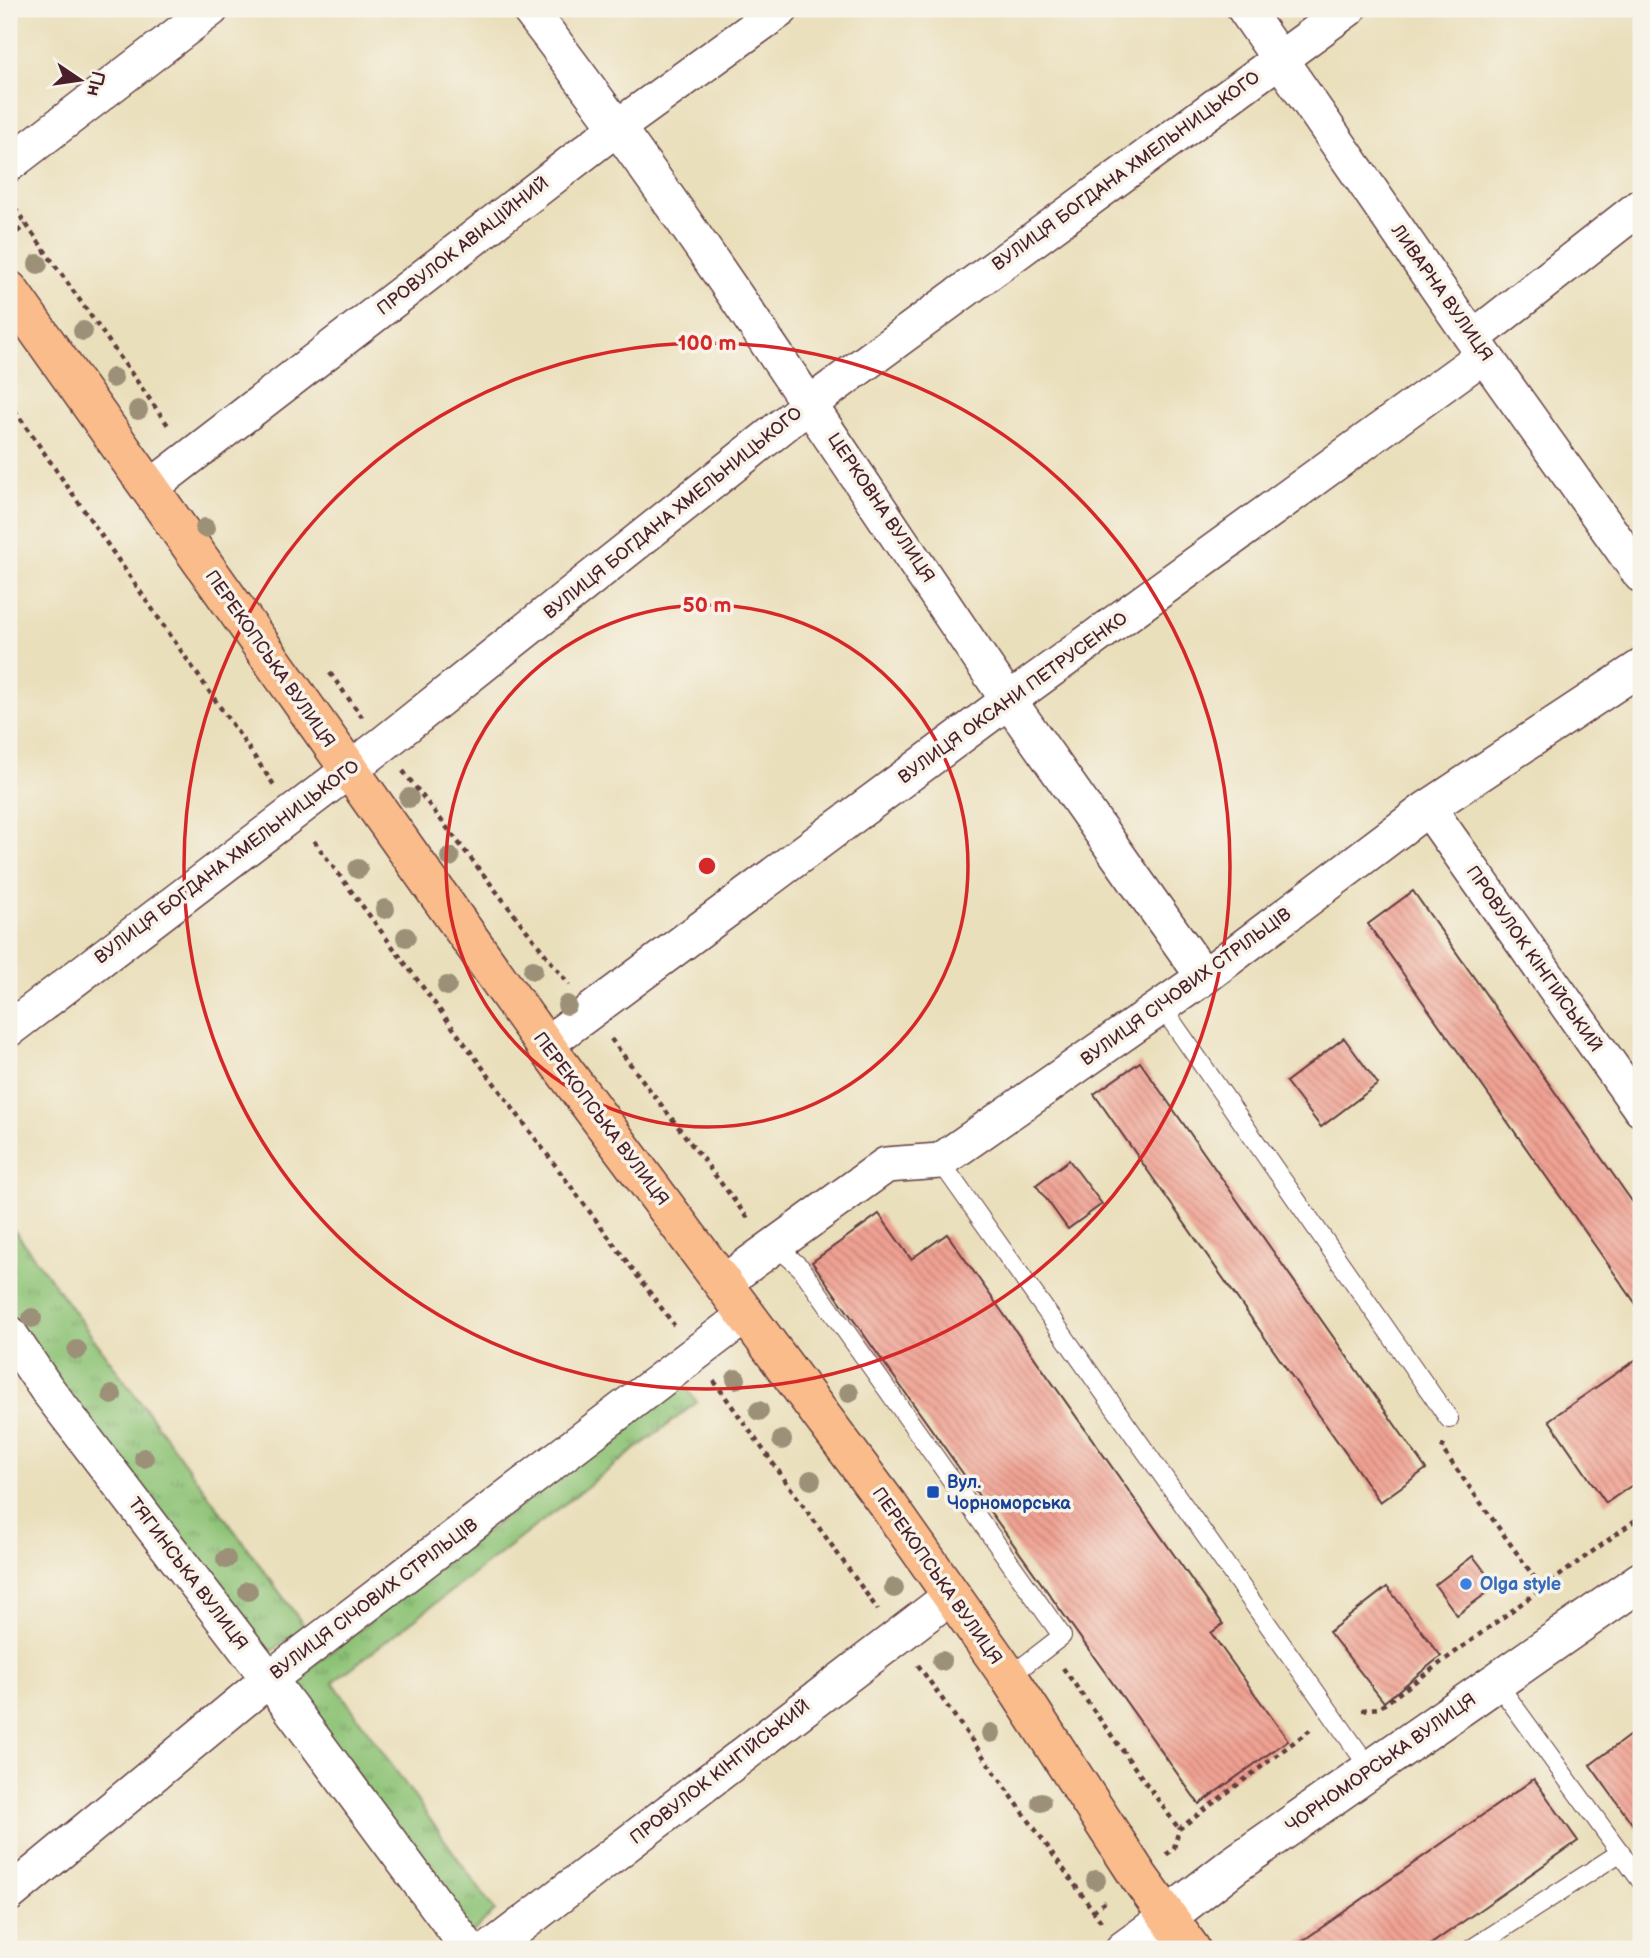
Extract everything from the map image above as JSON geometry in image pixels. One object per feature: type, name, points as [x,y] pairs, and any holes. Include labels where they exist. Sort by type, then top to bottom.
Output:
[{"type":"main road","name":"ПЕРЕКОПСЬКА ВУЛИЦЯ","points":[[9,290],[164,477],[348,769],[545,1045],[747,1314],[951,1595],[1191,1949]]},
{"type":"street","points":[[9,164],[211,9]]},
{"type":"street","name":"ЦЕРКОВНА ВУЛИЦЯ","points":[[530,9],[619,126],[811,403],[1009,700],[1204,977]]},
{"type":"street","name":"ПРОВУЛОК АВІАЦІЙНИЙ","points":[[164,477],[619,126],[780,9]]},
{"type":"street","name":"ЛИВАРНА ВУЛИЦЯ","points":[[1245,9],[1478,346],[1641,575]]},
{"type":"street","name":"ВУЛИЦЯ БОГДАНА ХМЕЛЬНИЦЬКОГО","points":[[9,1030],[292,811],[382,745],[811,403],[1348,9]]},
{"type":"street","name":"ВУЛИЦЯ ОКСАНИ ПЕТРУСЕНКО","points":[[545,1045],[1009,700],[1478,346],[1641,206]]},
{"type":"street","name":"ВУЛИЦЯ СІЧОВИХ СТРІЛЬЦІВ","points":[[940,1161],[1204,977],[1428,808],[1641,667]]},
{"type":"street","name":"ПРОВУЛОК КІНГІЙСЬКИЙ","points":[[1428,808],[1641,1109]]},
{"type":"street","points":[[723,1283],[886,1165],[940,1161]]},
{"type":"street","name":"ВУЛИЦЯ СІЧОВИХ СТРІЛЬЦІВ","points":[[9,1894],[269,1679],[747,1314]]},
{"type":"street","name":"ТЯГИНСЬКА ВУЛИЦЯ","points":[[9,1333],[46,1388],[269,1679],[469,1949]]},
{"type":"street","name":"ЧОРНОМОРСЬКА ВУЛИЦЯ","points":[[1123,1949],[1371,1770],[1641,1581]]},
{"type":"street","name":"ПРОВУЛОК КІНГІЙСЬКИЙ","points":[[490,1949],[951,1595]]},
{"type":"lane","points":[[1162,1007],[1449,1419]]},
{"type":"lane","points":[[940,1161],[1371,1770]]},
{"type":"lane","points":[[775,1245],[801,1268],[1062,1636],[1009,1677]]},
{"type":"lane","points":[[1497,1683],[1641,1881]]},
{"type":"lane","points":[[1471,1949],[1621,1852]]},
{"type":"path","points":[[9,201],[174,433],[164,477]]},
{"type":"path","points":[[9,238],[26,225]]},
{"type":"path","points":[[9,402],[292,811],[695,1353],[1093,1911]]},
{"type":"path","points":[[382,745],[760,1234],[775,1245]]},
{"type":"path","points":[[1449,1419],[1443,1449],[1542,1588]]},
{"type":"path","points":[[1179,1829],[1331,1713],[1379,1708],[1641,1517]]},
{"type":"green space","points":[[9,1223],[305,1627],[269,1653],[51,1376],[9,1311]]},
{"type":"green space","points":[[681,1381],[697,1402],[333,1682],[495,1911],[471,1934],[304,1707],[299,1686],[314,1665]]},
{"type":"building","points":[[1413,891],[1641,1214],[1641,1311],[1368,924]]},
{"type":"building","points":[[1344,1038],[1378,1084],[1321,1127],[1286,1082]]},
{"type":"building","points":[[1140,1062],[1426,1469],[1380,1502],[1094,1094]]},
{"type":"building","points":[[1069,1160],[1102,1204],[1068,1229],[1036,1185]]},
{"type":"building","points":[[879,1214],[911,1259],[947,1234],[1223,1624],[1211,1633],[1288,1740],[1199,1804],[812,1262]]},
{"type":"building","points":[[1641,1356],[1641,1479],[1606,1503],[1549,1420]]},
{"type":"building","points":[[1473,1556],[1496,1586],[1457,1615],[1435,1585]]},
{"type":"building","points":[[1387,1587],[1441,1656],[1384,1702],[1329,1632]]},
{"type":"building","points":[[1641,1727],[1641,1836],[1590,1765]]},
{"type":"building","points":[[1534,1779],[1578,1841],[1424,1949],[1291,1949]]},
{"type":"place","name":"Вул. Чорноморська","points":[[933,1492]]},
{"type":"place","name":"Olga style","points":[[1466,1584]]}]
